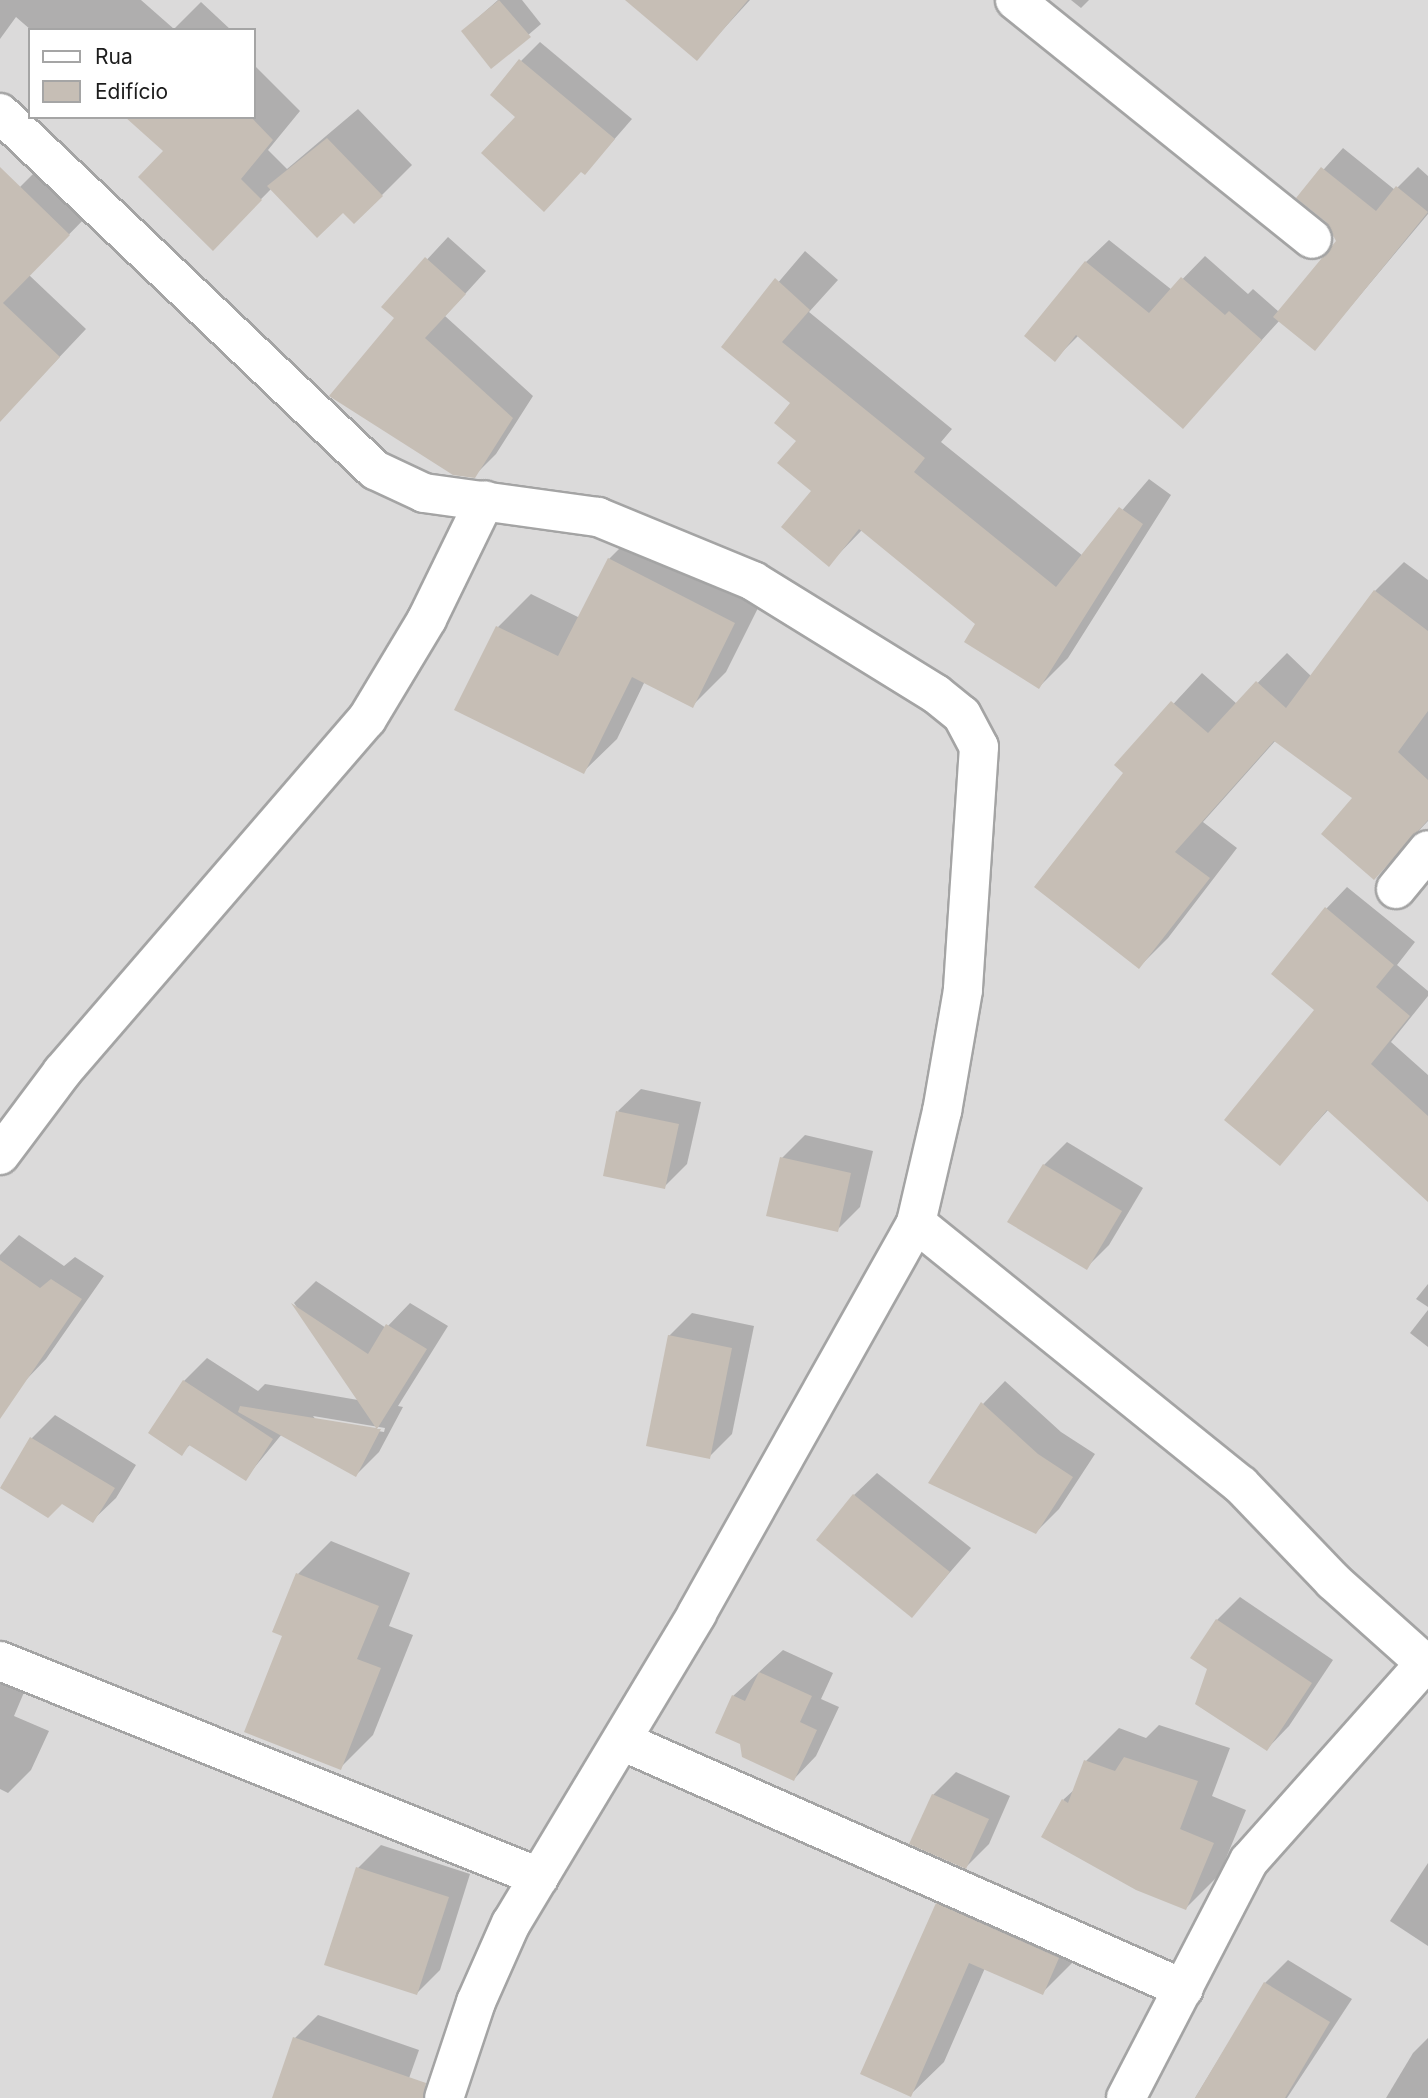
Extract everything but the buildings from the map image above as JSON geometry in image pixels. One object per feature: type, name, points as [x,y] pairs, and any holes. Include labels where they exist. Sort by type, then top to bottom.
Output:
[{"type":"street","points":[[1014,0],[1312,239]]},
{"type":"street","points":[[0,113],[375,470],[424,493],[598,517],[754,581],[909,675],[962,715],[979,747],[963,990],[942,1111],[916,1223],[622,1741],[511,1923],[476,2001],[444,2098]]},
{"type":"street","points":[[0,1155],[62,1072],[367,719],[427,619],[485,500]]},
{"type":"street","points":[[1395,889],[1428,850]]},
{"type":"street","points":[[916,1223],[1241,1485],[1333,1581],[1406,1642],[1427,1664],[1249,1861],[1126,2098]]},
{"type":"street","points":[[0,1661],[539,1877]]},
{"type":"street","points":[[622,1741],[1184,1989]]},
{"type":"shaded area","points":[[0,0],[1428,0],[1428,2098],[0,2098]]}]
